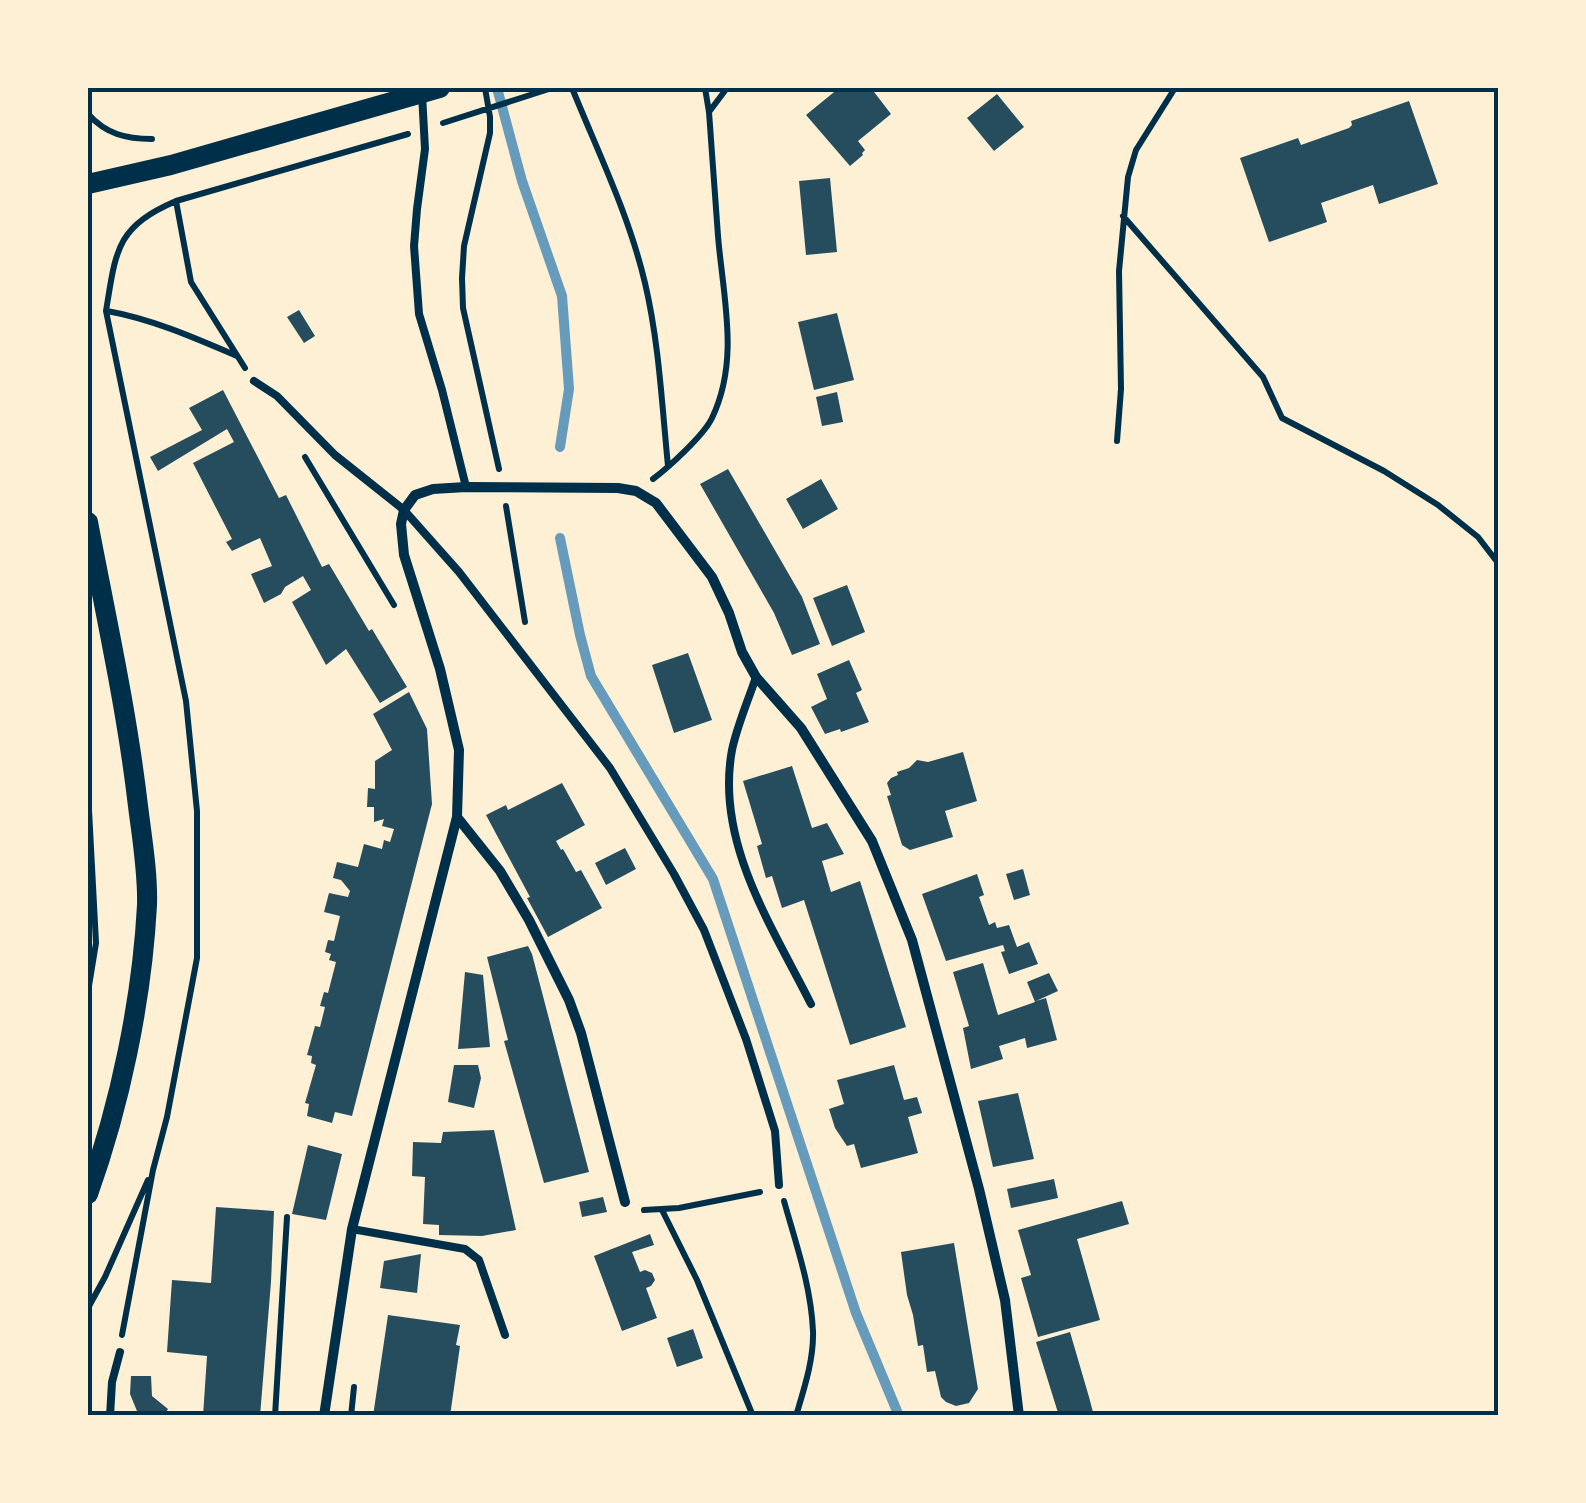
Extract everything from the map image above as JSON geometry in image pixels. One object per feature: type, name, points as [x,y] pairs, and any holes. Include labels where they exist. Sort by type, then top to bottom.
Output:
[{"type":"main road","points":[[88,184],[182,162],[440,88]]},
{"type":"main road","points":[[88,522],[134,766],[147,902],[126,1054],[88,1194]]},
{"type":"street","points":[[324,1416],[352,1229],[457,817],[459,750],[440,668],[404,555],[401,524],[404,510],[415,496],[433,489],[466,486],[606,488],[636,492],[656,504],[712,577],[756,677],[801,728],[872,841],[912,940],[978,1189],[1005,1300],[1019,1416]]},
{"type":"street","points":[[457,817],[500,871],[568,1000],[581,1033],[625,1202]]},
{"type":"lane","points":[[422,88],[425,150],[414,246],[418,314],[466,486]]},
{"type":"lane","points":[[254,381],[277,396],[335,455],[404,510],[460,572],[610,768],[704,930],[746,1039],[775,1131],[779,1185]]},
{"type":"lane","points":[[756,677],[732,751],[732,826],[746,874],[811,1004]]},
{"type":"lane","points":[[352,1229],[465,1249],[479,1260],[505,1335]]},
{"type":"lane","points":[[110,1416],[112,1382],[120,1352]]},
{"type":"path","points":[[485,88],[490,133],[464,246],[464,308],[503,487],[532,669]]},
{"type":"path","points":[[436,126],[552,88]]},
{"type":"path","points":[[572,88],[631,231],[646,286],[668,468]]},
{"type":"path","points":[[636,492],[668,468],[711,422],[724,382],[729,338],[704,88]]},
{"type":"path","points":[[709,112],[727,88]]},
{"type":"path","points":[[1117,441],[1121,389],[1120,271],[1128,177],[1136,150],[1175,88]]},
{"type":"path","points":[[88,114],[116,135],[163,137]]},
{"type":"path","points":[[120,1352],[198,958],[198,811],[186,701],[106,311],[114,263],[136,222],[150,212],[190,196],[419,131]]},
{"type":"path","points":[[106,311],[158,324],[238,356],[191,282],[176,201]]},
{"type":"path","points":[[1123,216],[1264,377],[1282,418],[1384,471],[1438,505],[1478,536],[1498,563]]},
{"type":"path","points":[[297,446],[395,606]]},
{"type":"path","points":[[88,791],[96,943],[88,992]]},
{"type":"path","points":[[88,1308],[153,1170]]},
{"type":"path","points":[[752,1416],[697,1280],[662,1210],[779,1185],[807,1286],[813,1334],[796,1416]]},
{"type":"path","points":[[276,1416],[288,1217]]},
{"type":"building","points":[[839,88],[871,88],[891,114],[858,141],[865,150],[850,166],[806,115]]},
{"type":"building","points":[[997,94],[1024,127],[994,151],[967,118]]},
{"type":"building","points":[[1409,101],[1438,184],[1379,204],[1373,185],[1321,203],[1327,222],[1269,242],[1240,158],[1298,138],[1301,145],[1349,128],[1351,121]]},
{"type":"building","points":[[830,178],[837,252],[806,255],[799,181]]},
{"type":"building","points":[[299,310],[315,336],[304,343],[287,317]]},
{"type":"building","points":[[837,313],[854,380],[814,390],[798,322]]},
{"type":"building","points":[[223,390],[279,498],[286,495],[322,567],[329,564],[407,687],[380,703],[346,649],[326,665],[292,602],[311,590],[303,576],[264,603],[251,574],[272,566],[260,538],[232,551],[226,542],[232,539],[193,463],[234,442],[227,429],[158,471],[150,457],[202,430],[189,408]]},
{"type":"building","points":[[837,392],[843,422],[822,426],[816,397]]},
{"type":"building","points":[[728,469],[802,597],[820,644],[792,655],[774,613],[700,484]]},
{"type":"building","points":[[821,479],[838,509],[803,529],[786,499]]},
{"type":"building","points":[[847,585],[865,632],[832,646],[813,598]]},
{"type":"building","points":[[688,653],[712,720],[674,733],[652,665]]},
{"type":"building","points":[[849,660],[862,690],[856,693],[869,722],[825,734],[811,707],[827,699],[817,674]]},
{"type":"building","points":[[409,692],[427,729],[432,804],[352,1116],[335,1112],[332,1123],[307,1116],[309,1104],[305,1103],[316,1065],[311,1063],[312,1056],[307,1055],[315,1026],[320,1027],[325,1007],[320,1006],[324,992],[328,993],[336,962],[329,960],[331,954],[325,952],[328,940],[334,941],[340,916],[324,912],[329,893],[348,897],[350,891],[341,880],[333,878],[337,862],[358,867],[364,844],[382,849],[384,840],[390,842],[394,829],[382,826],[384,819],[374,822],[374,807],[367,807],[368,788],[375,789],[375,761],[392,750],[373,714]]},
{"type":"building","points":[[963,752],[977,801],[945,811],[953,837],[910,850],[902,845],[887,796],[891,795],[887,783],[917,760],[928,762]]},
{"type":"building","points":[[792,766],[812,828],[827,823],[844,854],[822,861],[831,892],[860,881],[906,1027],[850,1045],[804,900],[782,908],[772,876],[766,878],[757,846],[762,844],[743,781]]},
{"type":"building","points":[[562,783],[585,825],[556,841],[576,872],[581,870],[602,908],[548,937],[486,815],[506,805],[508,810]]},
{"type":"building","points":[[625,848],[636,869],[606,885],[595,863]]},
{"type":"building","points":[[1023,869],[1030,895],[1014,900],[1006,874]]},
{"type":"building","points":[[977,874],[984,895],[979,897],[989,925],[1009,925],[1017,947],[1029,942],[1038,964],[1009,974],[1001,952],[1005,951],[1003,945],[946,961],[922,894]]},
{"type":"building","points":[[528,946],[589,1172],[544,1183],[504,1041],[508,1040],[487,957]]},
{"type":"building","points":[[983,963],[998,1015],[1035,1002],[1027,982],[1049,973],[1058,991],[1036,1001],[1046,998],[1057,1040],[1027,1048],[1025,1038],[999,1046],[1003,1059],[971,1069],[963,1028],[969,1026],[953,972]]},
{"type":"building","points":[[465,972],[483,975],[490,1047],[458,1049]]},
{"type":"building","points":[[454,1065],[478,1065],[481,1078],[474,1108],[448,1102]]},
{"type":"building","points":[[894,1065],[904,1100],[917,1097],[922,1113],[908,1117],[918,1153],[861,1168],[854,1144],[847,1146],[829,1109],[844,1104],[837,1080]]},
{"type":"building","points":[[1018,1093],[1034,1159],[993,1167],[978,1101]]},
{"type":"building","points":[[494,1130],[516,1230],[482,1236],[439,1235],[439,1225],[423,1224],[425,1177],[412,1176],[413,1142],[441,1143],[443,1132]]},
{"type":"building","points":[[308,1145],[342,1154],[326,1220],[292,1214]]},
{"type":"building","points":[[1054,1179],[1058,1198],[1011,1208],[1007,1189]]},
{"type":"building","points":[[603,1197],[607,1212],[582,1217],[579,1202]]},
{"type":"building","points":[[1122,1201],[1129,1224],[1077,1239],[1100,1320],[1038,1337],[1021,1278],[1031,1275],[1018,1230]]},
{"type":"building","points":[[216,1207],[274,1211],[260,1416],[203,1416],[207,1356],[167,1352],[172,1280],[211,1283]]},
{"type":"building","points":[[650,1234],[654,1245],[632,1252],[640,1272],[652,1273],[655,1280],[646,1288],[657,1318],[622,1331],[594,1256]]},
{"type":"building","points":[[954,1243],[978,1389],[969,1403],[956,1406],[941,1397],[935,1371],[927,1372],[923,1345],[918,1346],[901,1252]]},
{"type":"building","points":[[421,1254],[417,1293],[380,1288],[384,1261]]},
{"type":"building","points":[[388,1315],[460,1325],[450,1416],[373,1416]]},
{"type":"building","points":[[693,1329],[703,1358],[677,1367],[667,1338]]},
{"type":"building","points":[[1070,1332],[1094,1416],[1059,1416],[1036,1342]]},
{"type":"building","points":[[131,1376],[151,1376],[152,1396],[168,1409],[164,1416],[139,1416],[130,1394]]},
{"type":"waterway","points":[[497,88],[522,181],[562,296],[569,389],[560,447]]},
{"type":"waterway","points":[[560,538],[591,676],[713,879],[856,1313],[899,1416]]}]
